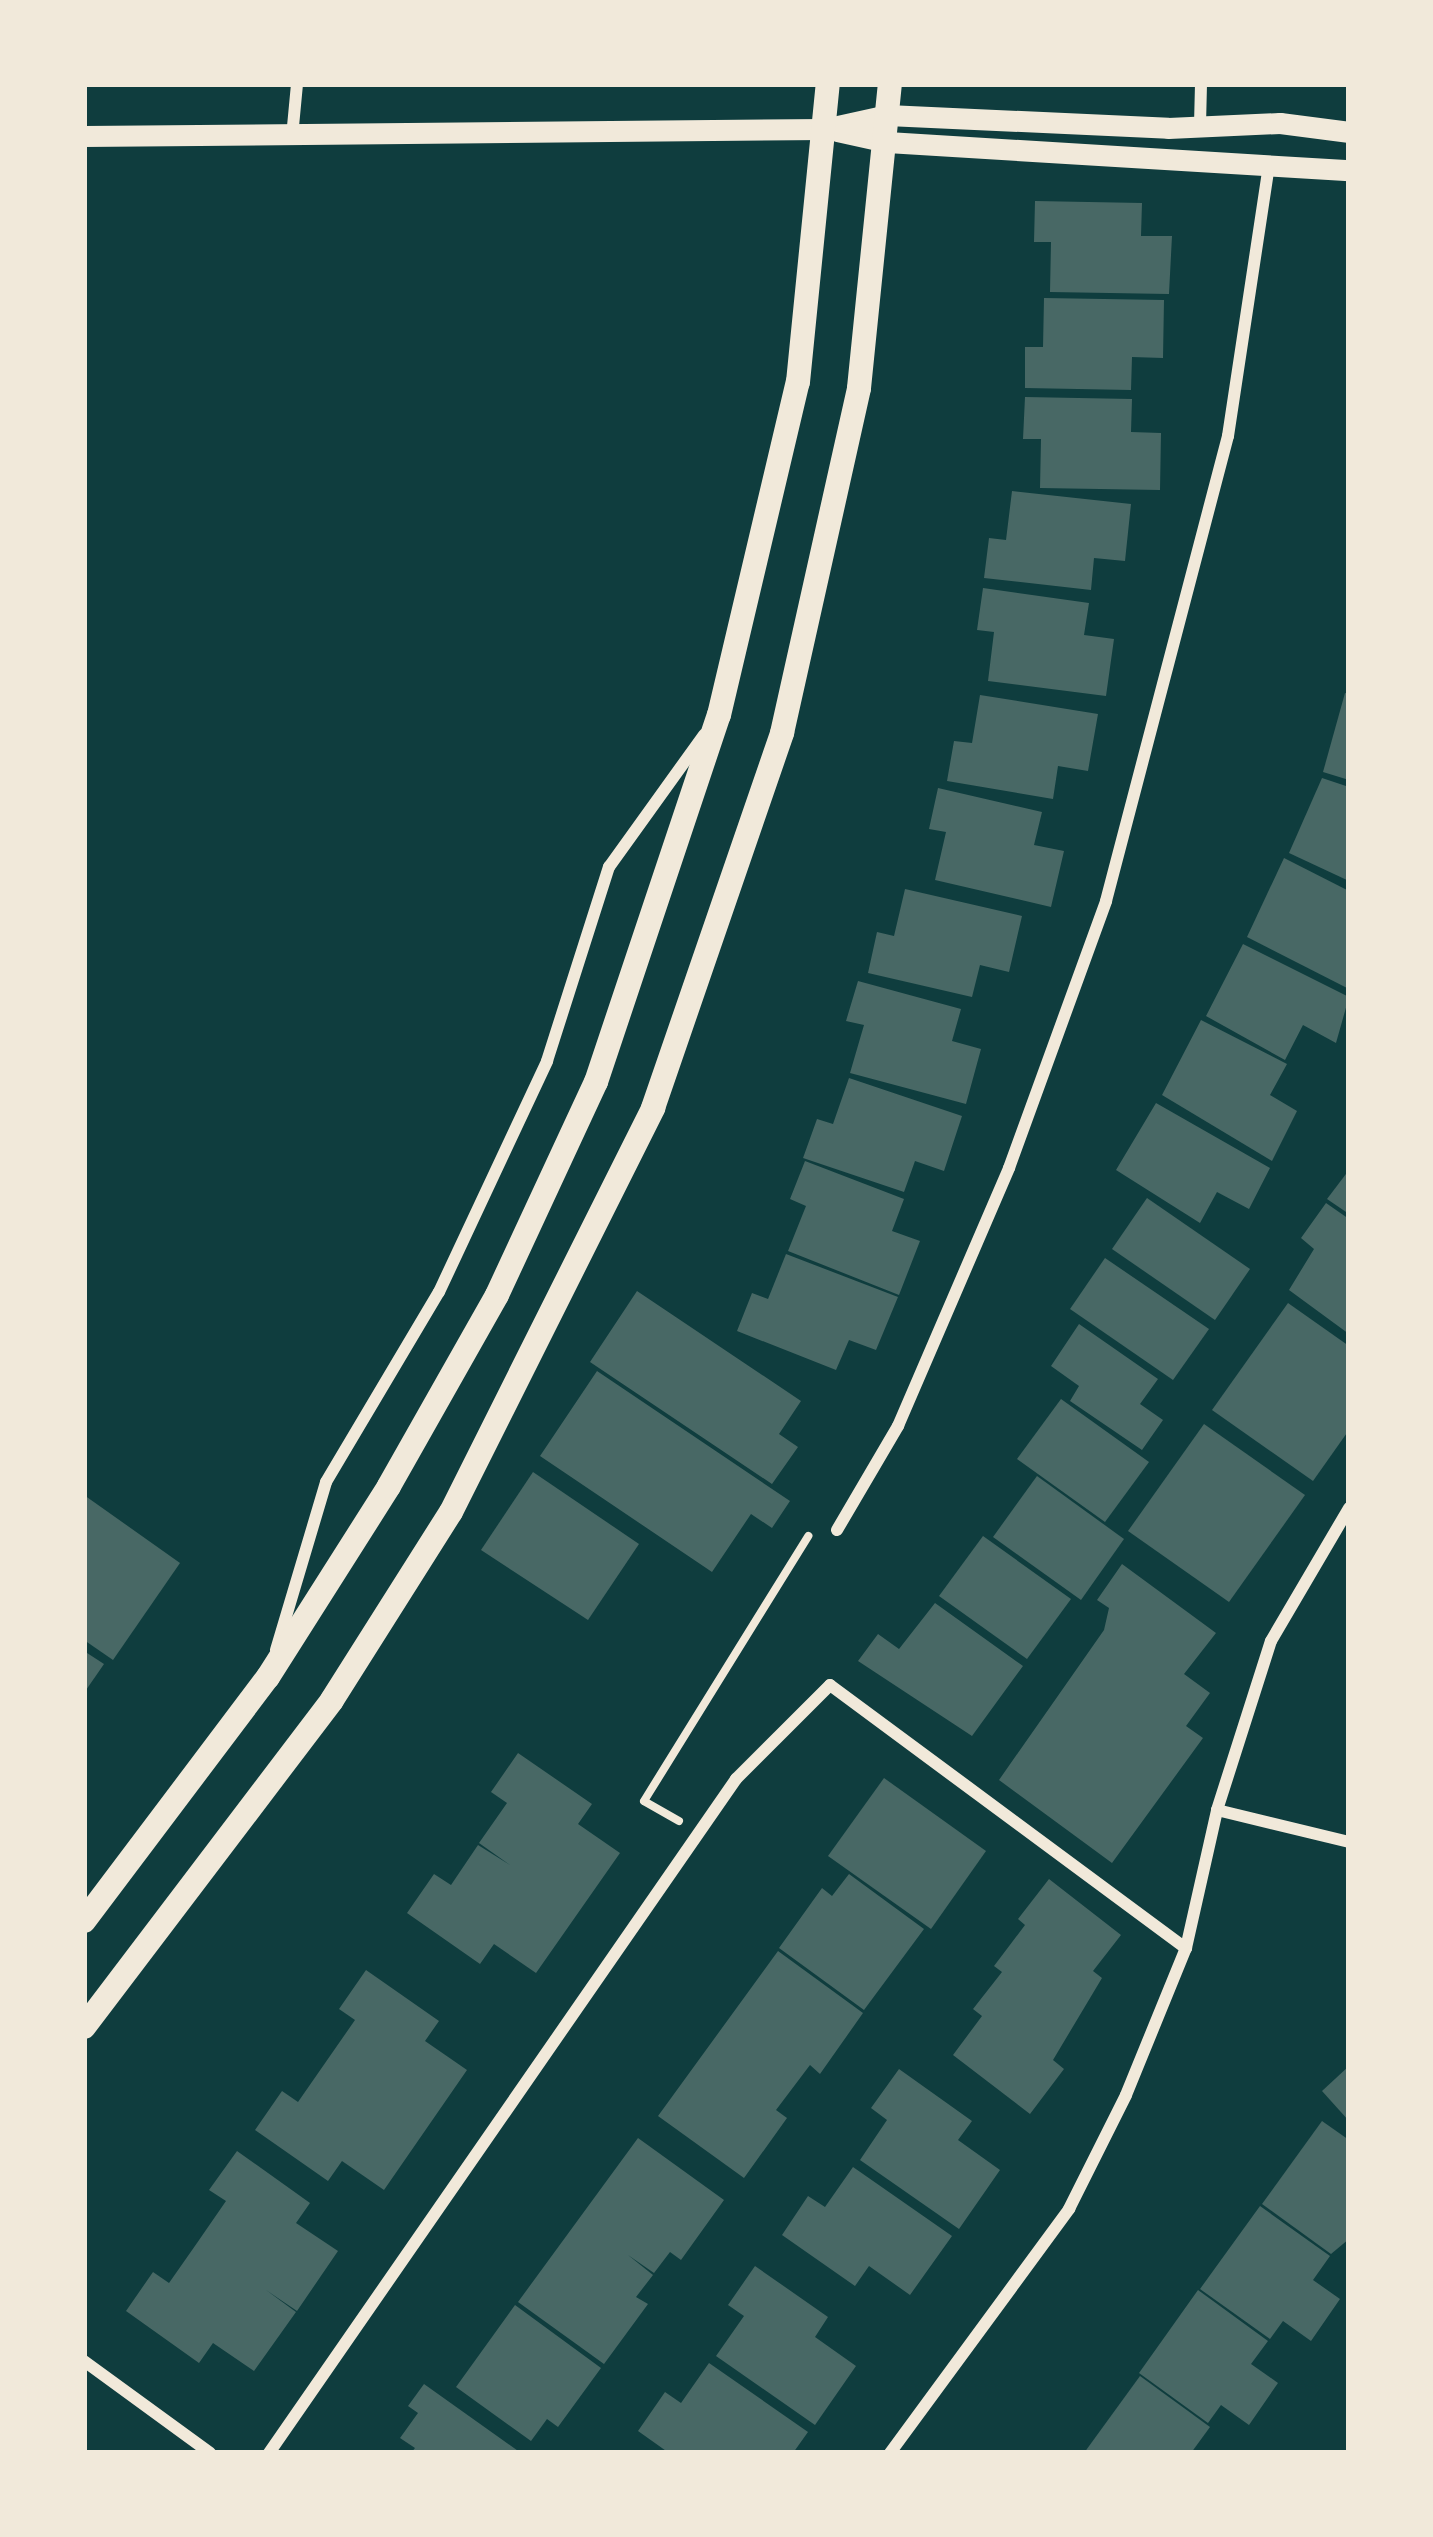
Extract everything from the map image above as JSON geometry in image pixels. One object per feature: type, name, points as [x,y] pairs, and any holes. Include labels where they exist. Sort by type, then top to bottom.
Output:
[{"type":"main road","points":[[84,1921],[268,1677],[497,1295],[596,1082],[719,715],[799,382],[828,84]]},
{"type":"main road","points":[[84,2027],[332,1700],[451,1511],[653,1108],[782,733],[860,388],[890,84]]},
{"type":"street","points":[[292,139],[297,84]]},
{"type":"street","points":[[1200,125],[1201,84]]},
{"type":"street","points":[[84,136],[292,139],[824,129],[886,115],[1200,125],[1280,123],[1349,132]]},
{"type":"street","points":[[837,1529],[898,1426],[1000,1189],[1106,901],[1228,436],[1269,165],[1280,123]]},
{"type":"street","points":[[824,129],[887,142],[1349,170]]},
{"type":"street","points":[[268,1677],[326,1482],[439,1292],[547,1061],[609,867],[719,715]]},
{"type":"street","points":[[890,2453],[1070,2209],[1186,1948],[1217,1810],[1271,1641],[1349,1508]]},
{"type":"street","points":[[268,2453],[736,1779],[830,1685],[1186,1948]]},
{"type":"street","points":[[1217,1810],[1349,1842]]},
{"type":"street","points":[[84,2361],[210,2453]]},
{"type":"path","points":[[699,1832],[644,1801],[832,1497],[850,1509]]},
{"type":"building","points":[[1035,201],[1142,203],[1141,236],[1172,236],[1169,294],[1050,292],[1051,242],[1034,242]]},
{"type":"building","points":[[1044,298],[1164,300],[1163,358],[1132,357],[1131,390],[1025,388],[1025,347],[1043,347]]},
{"type":"building","points":[[1025,397],[1132,399],[1131,432],[1161,433],[1160,490],[1040,488],[1041,439],[1023,439]]},
{"type":"building","points":[[1012,491],[1131,504],[1125,561],[1094,558],[1091,590],[984,578],[989,538],[1006,540]]},
{"type":"building","points":[[983,588],[1089,603],[1084,635],[1114,639],[1106,696],[988,681],[994,632],[977,630]]},
{"type":"building","points":[[1345,693],[1349,694],[1349,780],[1323,772]]},
{"type":"building","points":[[980,695],[1098,714],[1088,771],[1058,766],[1053,799],[947,781],[954,741],[972,743]]},
{"type":"building","points":[[1322,778],[1349,787],[1349,881],[1289,853]]},
{"type":"building","points":[[938,788],[1042,812],[1034,845],[1064,851],[1051,907],[935,880],[946,832],[929,829]]},
{"type":"building","points":[[1284,858],[1349,891],[1349,989],[1247,937]]},
{"type":"building","points":[[905,889],[1022,916],[1009,972],[980,965],[972,997],[868,973],[877,932],[894,936]]},
{"type":"building","points":[[1243,944],[1349,997],[1336,1043],[1303,1025],[1285,1060],[1206,1016]]},
{"type":"building","points":[[858,981],[961,1009],[952,1041],[981,1049],[966,1104],[850,1073],[864,1025],[846,1021]]},
{"type":"building","points":[[1201,1020],[1287,1064],[1270,1095],[1297,1111],[1272,1161],[1162,1095]]},
{"type":"building","points":[[849,1078],[962,1116],[944,1171],[915,1161],[904,1192],[803,1158],[817,1119],[833,1124]]},
{"type":"building","points":[[1156,1103],[1270,1168],[1249,1209],[1217,1192],[1200,1223],[1116,1170]]},
{"type":"building","points":[[805,1161],[904,1199],[892,1231],[920,1241],[899,1295],[788,1251],[806,1206],[790,1199]]},
{"type":"building","points":[[1349,1170],[1349,1214],[1327,1199]]},
{"type":"building","points":[[1147,1198],[1250,1269],[1215,1320],[1112,1249]]},
{"type":"building","points":[[1326,1203],[1349,1219],[1349,1334],[1289,1290],[1314,1249],[1301,1238]]},
{"type":"building","points":[[786,1254],[898,1297],[876,1350],[849,1340],[836,1370],[737,1331],[752,1293],[768,1299]]},
{"type":"building","points":[[1105,1258],[1209,1329],[1173,1380],[1070,1309]]},
{"type":"building","points":[[637,1291],[801,1401],[779,1434],[798,1447],[772,1484],[590,1362]]},
{"type":"building","points":[[1288,1303],[1349,1346],[1349,1430],[1313,1481],[1212,1410]]},
{"type":"building","points":[[1079,1324],[1158,1379],[1140,1404],[1163,1420],[1142,1450],[1070,1401],[1079,1386],[1051,1366]]},
{"type":"building","points":[[597,1371],[790,1501],[772,1528],[751,1514],[712,1572],[540,1456]]},
{"type":"building","points":[[1061,1399],[1149,1462],[1105,1522],[1017,1459]]},
{"type":"building","points":[[1204,1424],[1305,1495],[1229,1602],[1128,1531]]},
{"type":"building","points":[[533,1472],[639,1544],[588,1620],[481,1550]]},
{"type":"building","points":[[1037,1476],[1124,1539],[1081,1600],[993,1537]]},
{"type":"building","points":[[84,1495],[180,1563],[113,1660],[84,1640]]},
{"type":"building","points":[[983,1536],[1071,1599],[1027,1659],[939,1596]]},
{"type":"building","points":[[1122,1564],[1216,1633],[1184,1674],[1210,1693],[1186,1726],[1203,1738],[1112,1863],[999,1780],[1104,1630],[1109,1608],[1097,1600]]},
{"type":"building","points":[[935,1603],[1023,1666],[972,1736],[858,1661],[878,1634],[899,1649]]},
{"type":"building","points":[[84,1651],[104,1664],[84,1693]]},
{"type":"building","points":[[518,1753],[592,1804],[578,1824],[620,1853],[536,1973],[494,1944],[480,1964],[407,1913],[434,1874],[451,1885],[478,1845],[510,1865],[479,1843],[507,1803],[491,1792]]},
{"type":"building","points":[[884,1778],[986,1851],[931,1929],[828,1856]]},
{"type":"building","points":[[849,1874],[924,1929],[864,2010],[779,1948],[822,1888],[832,1896]]},
{"type":"building","points":[[1049,1879],[1121,1935],[1093,1971],[1102,1978],[1053,2060],[1064,2069],[1030,2114],[953,2055],[982,2016],[973,2009],[1002,1972],[994,1966],[1025,1925],[1018,1919]]},
{"type":"building","points":[[778,1951],[863,2013],[820,2074],[810,2065],[776,2110],[787,2118],[744,2178],[658,2116]]},
{"type":"building","points":[[366,1970],[439,2021],[425,2041],[467,2070],[384,2190],[342,2161],[328,2181],[255,2130],[282,2091],[298,2102],[355,2020],[339,2009]]},
{"type":"building","points":[[1349,2066],[1349,2121],[1322,2091]]},
{"type":"building","points":[[899,2069],[972,2121],[958,2140],[1000,2170],[959,2229],[860,2160],[887,2120],[871,2108]]},
{"type":"building","points":[[1322,2121],[1349,2140],[1349,2239],[1331,2254],[1262,2204]]},
{"type":"building","points":[[638,2138],[724,2200],[681,2260],[670,2252],[654,2273],[628,2255],[653,2275],[636,2297],[648,2304],[604,2364],[518,2302]]},
{"type":"building","points":[[237,2151],[310,2203],[296,2223],[338,2251],[297,2311],[266,2290],[296,2312],[254,2371],[213,2343],[199,2363],[126,2311],[153,2272],[169,2283],[197,2243],[226,2201],[209,2190]]},
{"type":"building","points":[[853,2167],[952,2236],[910,2295],[869,2266],[855,2286],[782,2235],[808,2196],[825,2207]]},
{"type":"building","points":[[1260,2206],[1330,2256],[1313,2280],[1340,2299],[1311,2341],[1283,2321],[1270,2339],[1200,2289]]},
{"type":"building","points":[[755,2266],[828,2317],[815,2337],[856,2366],[815,2425],[716,2356],[744,2316],[728,2305]]},
{"type":"building","points":[[1198,2290],[1268,2341],[1251,2364],[1278,2383],[1249,2425],[1221,2405],[1208,2423],[1139,2373]]},
{"type":"building","points":[[515,2305],[601,2368],[558,2427],[547,2419],[531,2441],[456,2387]]},
{"type":"building","points":[[709,2363],[808,2432],[793,2453],[669,2453],[638,2431],[665,2392],[681,2403]]},
{"type":"building","points":[[1140,2376],[1210,2427],[1191,2453],[1084,2453]]},
{"type":"building","points":[[424,2384],[521,2453],[411,2453],[415,2448],[400,2438],[418,2413],[408,2406]]}]
